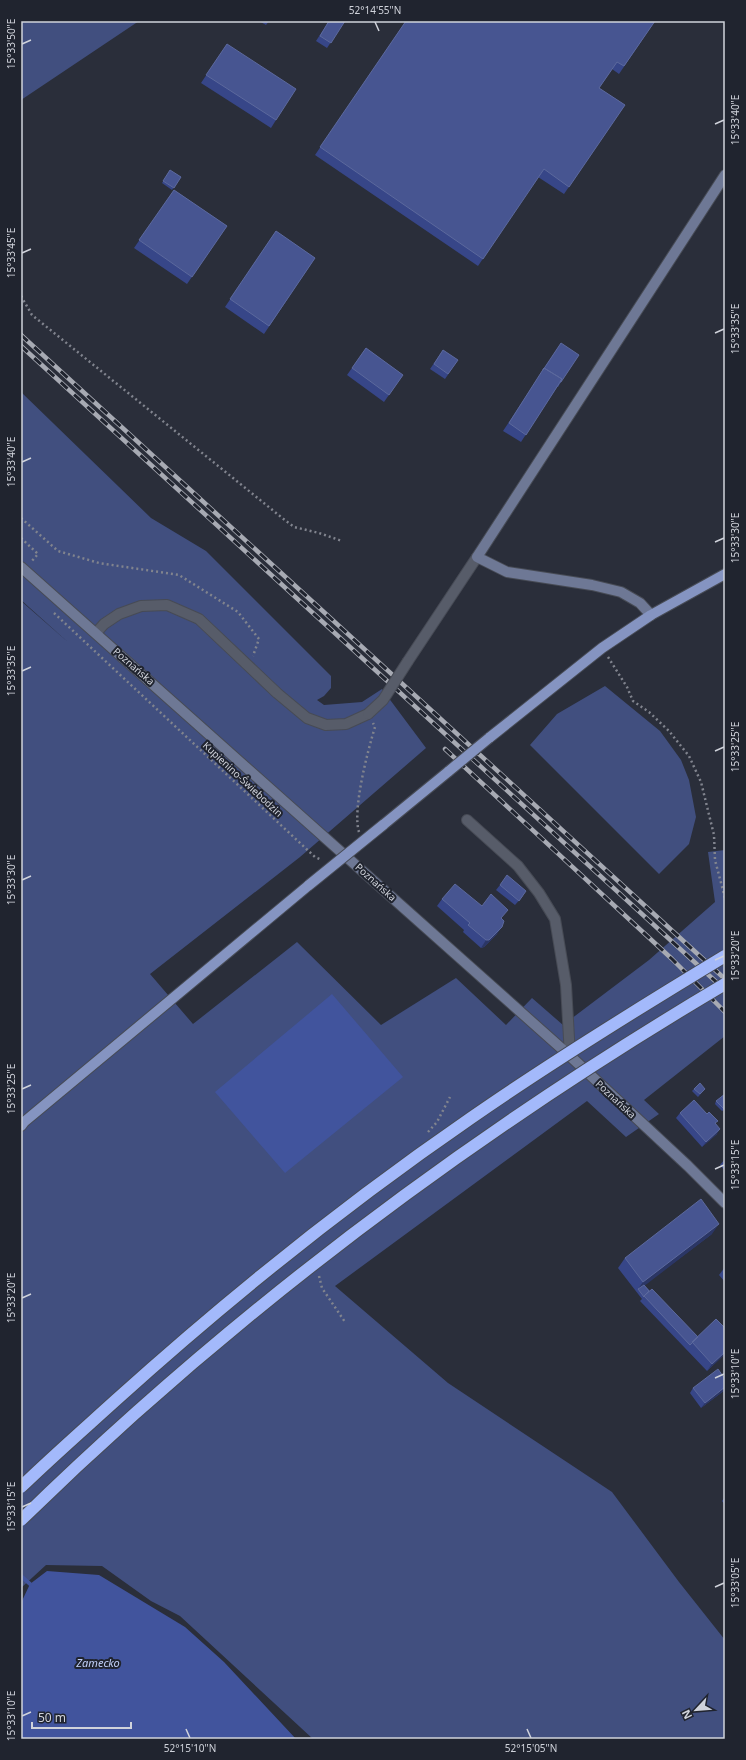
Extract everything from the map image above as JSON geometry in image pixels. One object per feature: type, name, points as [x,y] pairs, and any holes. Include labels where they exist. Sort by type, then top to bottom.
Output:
[{"type":"highway","points":[[21,1487],[191,1333],[339,1214],[459,1127],[530,1078],[725,956]]},
{"type":"highway","points":[[21,1520],[83,1461],[210,1348],[354,1233],[484,1138],[614,1052],[725,984]]},
{"type":"main road","points":[[22,1124],[309,885],[602,648],[650,615],[725,574]]},
{"type":"street","points":[[96,633],[104,624],[119,614],[141,606],[167,605],[199,619],[277,693],[307,718],[326,726],[346,724],[368,714],[383,700],[725,175]]},
{"type":"street","points":[[477,557],[507,572],[592,585],[621,592],[640,603],[650,615]]},
{"type":"street","name":"Poznańska","points":[[22,568],[570,1056],[688,1166],[725,1203]]},
{"type":"street","points":[[467,820],[518,866],[539,893],[555,919],[566,985],[570,1056]]},
{"type":"path","points":[[21,296],[32,315],[286,521],[294,527],[318,532],[342,541]]},
{"type":"path","points":[[21,518],[58,551],[99,563],[179,575],[238,612],[259,639],[249,666]]},
{"type":"path","points":[[21,538],[38,554],[22,568]]},
{"type":"path","name":"Kupienino-Świebodzin","points":[[50,610],[315,857],[328,864]]},
{"type":"path","points":[[602,648],[627,687],[633,700],[650,712],[669,731],[689,756],[701,782],[714,836],[715,860],[725,898]]},
{"type":"shaded area","points":[[21,21],[139,21],[21,100]]},
{"type":"shaded area","points":[[21,392],[151,518],[206,551],[331,676],[331,688],[324,696],[317,700],[324,705],[362,702],[382,689],[426,748],[300,857],[150,974],[193,1024],[297,942],[381,1025],[456,978],[506,1025],[532,998],[563,1025],[649,960],[715,902],[708,852],[725,850],[725,1036],[644,1100],[659,1114],[626,1137],[587,1101],[335,1286],[448,1383],[612,1492],[679,1582],[725,1640],[725,1739],[313,1739],[180,1616],[151,1601],[102,1566],[46,1565],[21,1588],[21,601],[69,643],[21,600]]},
{"type":"shaded area","points":[[605,686],[660,731],[681,760],[689,780],[696,817],[689,844],[659,874],[530,745],[557,714]]},
{"type":"water","points":[[332,994],[403,1077],[285,1173],[215,1092]]},
{"type":"water","name":"Zamecko","points":[[47,1571],[99,1575],[185,1627],[224,1662],[296,1739],[21,1739],[21,1603],[30,1584]]},
{"type":"building","points":[[329,21],[345,21],[331,43],[320,36]]},
{"type":"building","points":[[406,21],[655,21],[624,66],[617,62],[599,88],[625,105],[569,187],[544,169],[483,259],[320,147]]},
{"type":"building","points":[[227,44],[296,89],[276,120],[206,75]]},
{"type":"building","points":[[170,170],[181,177],[174,188],[163,181]]},
{"type":"building","points":[[174,190],[227,226],[192,277],[139,240]]},
{"type":"building","points":[[276,231],[315,258],[269,326],[230,299]]},
{"type":"building","points":[[561,343],[579,355],[561,382],[562,379],[544,368]]},
{"type":"building","points":[[366,348],[403,375],[389,395],[352,368]]},
{"type":"building","points":[[443,350],[458,360],[448,374],[434,364]]},
{"type":"building","points":[[544,368],[562,379],[526,435],[509,423]]},
{"type":"building","points":[[507,875],[526,891],[519,901],[500,885]]},
{"type":"building","points":[[455,884],[482,906],[491,894],[508,910],[501,918],[504,921],[502,927],[489,940],[486,940],[468,925],[470,923],[442,899]]},
{"type":"building","points":[[700,1083],[705,1089],[700,1094],[694,1089]]},
{"type":"building","points":[[725,1094],[725,1108],[724,1109],[716,1101]]},
{"type":"building","points":[[694,1100],[707,1114],[709,1112],[718,1121],[715,1123],[720,1129],[706,1142],[680,1113]]},
{"type":"building","points":[[701,1199],[719,1224],[643,1282],[625,1258]]},
{"type":"building","points":[[644,1285],[649,1291],[644,1297],[638,1289]]},
{"type":"building","points":[[652,1289],[698,1337],[690,1345],[644,1296]]},
{"type":"building","points":[[716,1319],[725,1328],[725,1352],[712,1364],[692,1342]]},
{"type":"building","points":[[718,1369],[725,1379],[725,1387],[705,1403],[693,1388]]},
{"type":"waterway","points":[[21,1576],[30,1584]]},
{"type":"railway","points":[[21,335],[725,979]]},
{"type":"railway","points":[[21,346],[725,990]]},
{"type":"railway","points":[[445,749],[672,959],[725,1012]]}]
